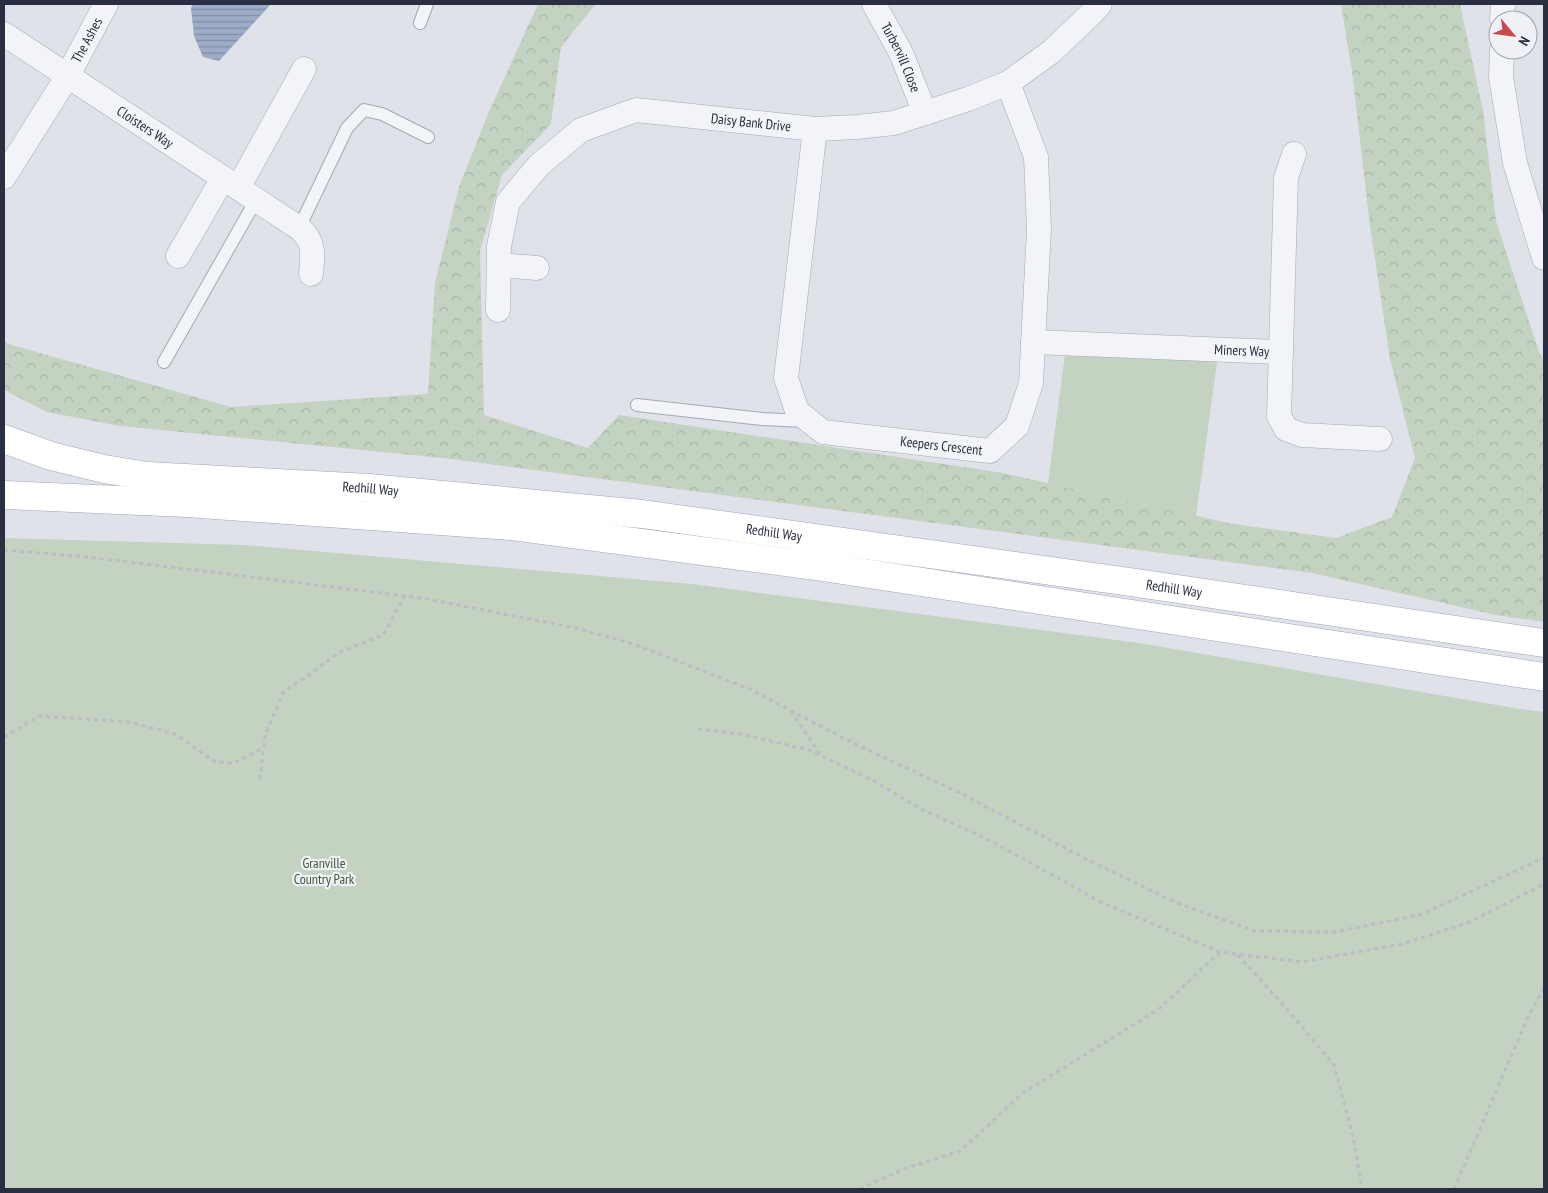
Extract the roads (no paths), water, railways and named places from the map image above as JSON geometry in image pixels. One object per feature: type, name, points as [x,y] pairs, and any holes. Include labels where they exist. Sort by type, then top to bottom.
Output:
[{"type":"main road","name":"Redhill Way","points":[[4,439],[51,456],[104,469],[147,476],[369,488],[642,514],[1111,579],[1544,643]]},
{"type":"main road","points":[[4,456],[98,482],[155,488],[187,503]]},
{"type":"main road","name":"Redhill Way","points":[[4,495],[187,503],[512,526],[824,567],[1544,676]]},
{"type":"street","name":"The Ashes","points":[[67,77],[106,4]]},
{"type":"street","name":"Turbervill Close","points":[[874,4],[901,53],[925,113]]},
{"type":"street","name":"Daisy Bank Drive","points":[[498,310],[499,246],[508,202],[539,165],[581,130],[636,110],[815,129],[858,127],[894,122],[968,99],[1008,83],[1051,52],[1100,4]]},
{"type":"street","name":"Cloisters Way","points":[[4,34],[299,228],[306,234],[314,253],[311,274]]},
{"type":"street","points":[[1502,60],[1501,77],[1515,164],[1544,258]]},
{"type":"street","points":[[178,256],[239,188],[304,69]]},
{"type":"street","points":[[4,177],[67,77]]},
{"type":"street","name":"Keepers Crescent","points":[[815,129],[786,378],[797,411],[823,432],[990,451],[1017,426],[1031,383],[1039,229],[1036,157],[1008,83]]},
{"type":"street","name":"Miners Way","points":[[1033,342],[1280,352],[1286,178],[1294,154]]},
{"type":"street","points":[[498,265],[537,268]]},
{"type":"street","points":[[1280,352],[1279,416],[1286,429],[1302,435],[1380,439]]},
{"type":"lane","points":[[420,23],[427,4]]},
{"type":"lane","points":[[299,228],[347,128],[364,110],[382,114],[428,137]]},
{"type":"lane","points":[[164,362],[239,188]]},
{"type":"lane","points":[[637,405],[762,419],[810,422]]},
{"type":"water","points":[[193,4],[271,4],[219,61],[203,57],[194,36],[191,8]]},
{"type":"park label","name":"Granville Country Park","points":[[324,872]]}]
